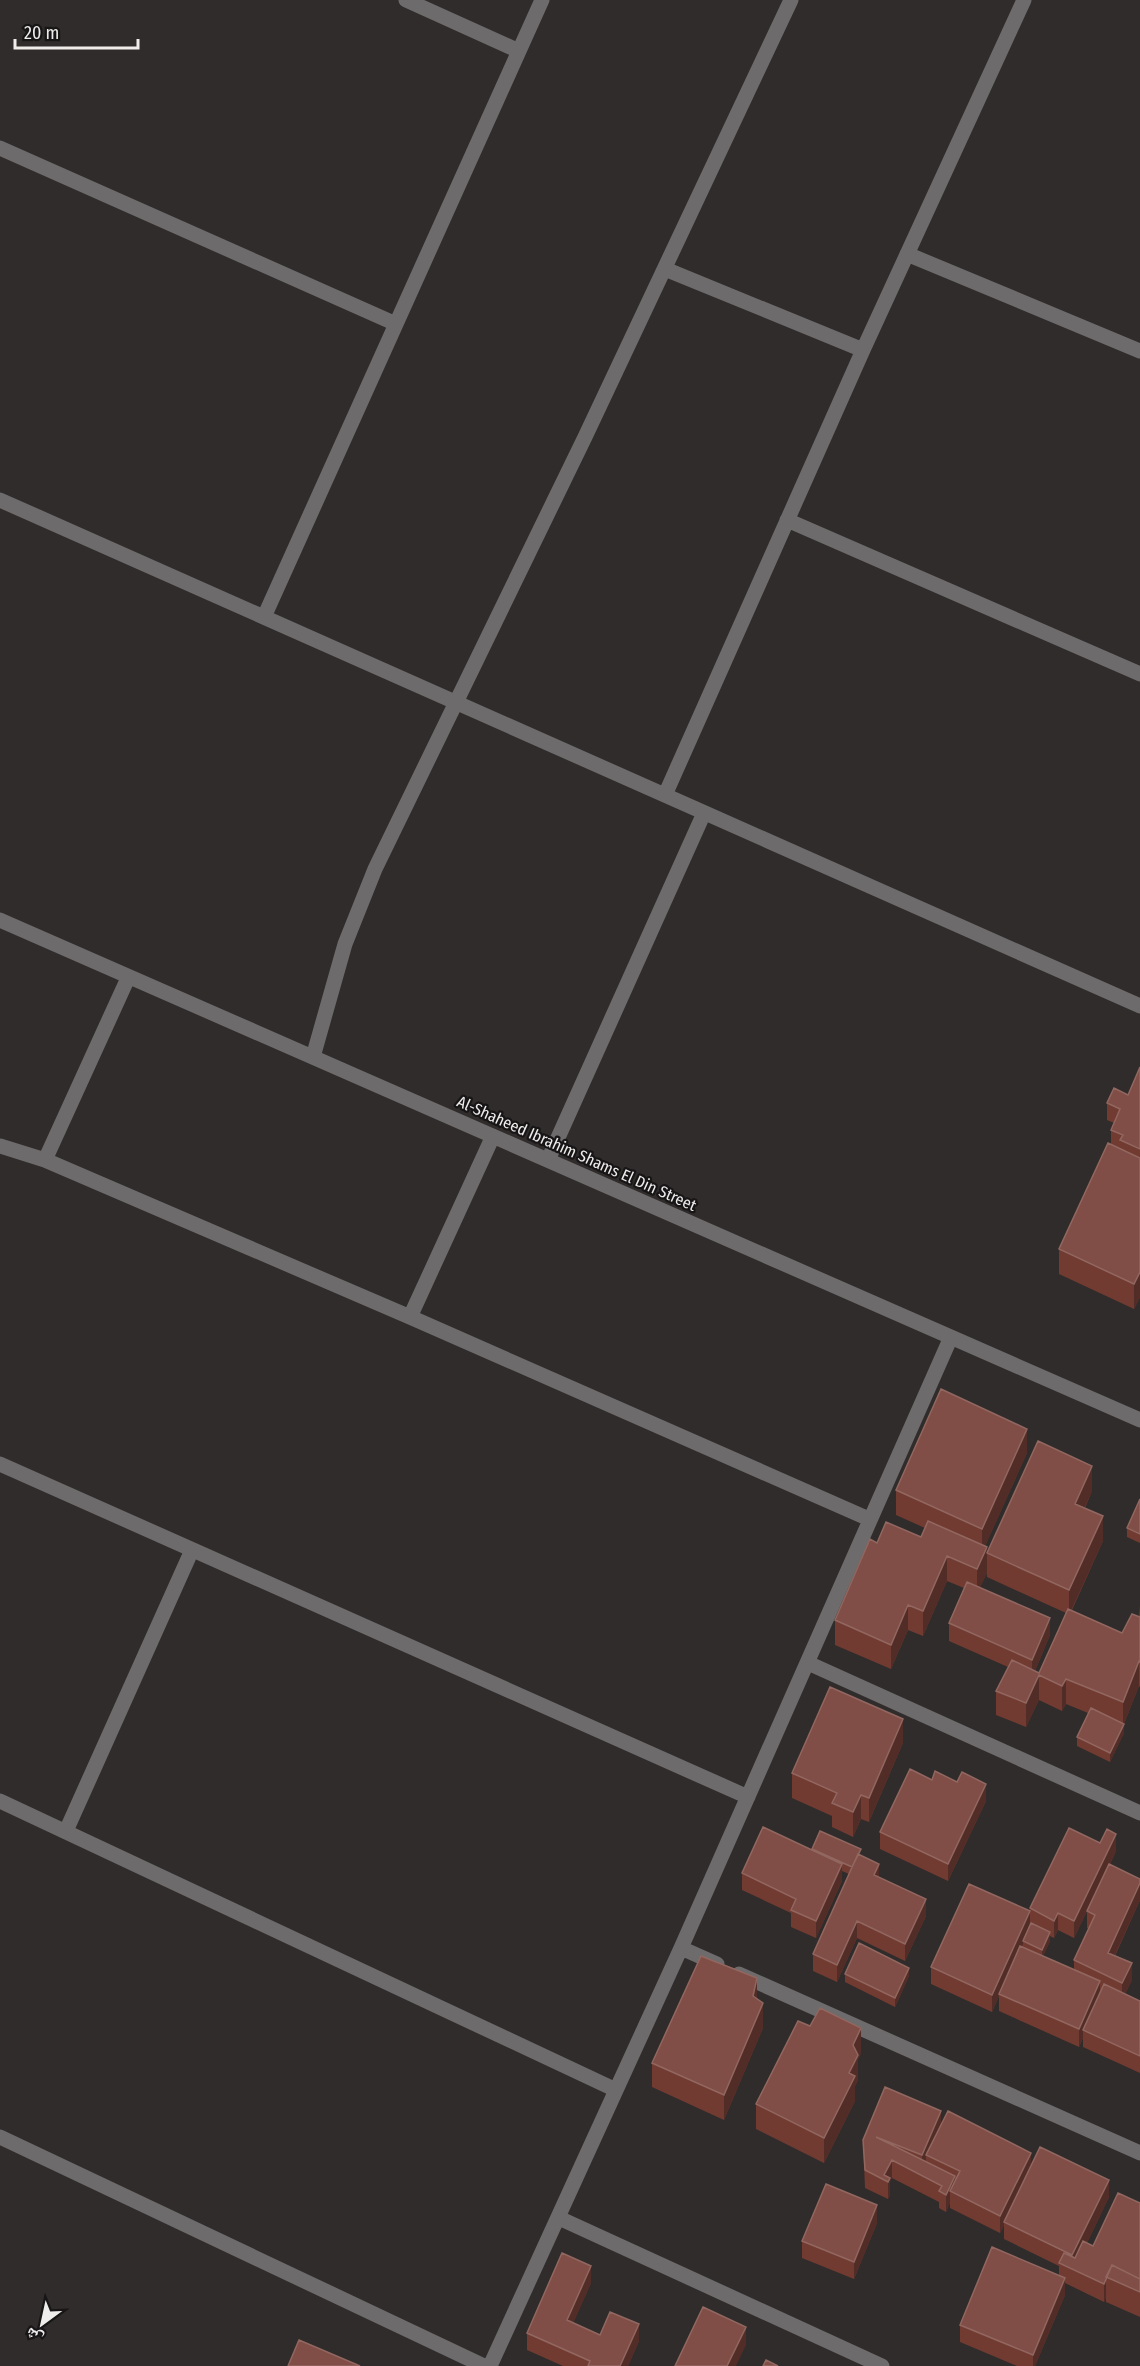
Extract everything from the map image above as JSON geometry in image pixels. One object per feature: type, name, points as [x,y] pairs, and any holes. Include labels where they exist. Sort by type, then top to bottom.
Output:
[{"type":"street","points":[[406,0],[519,51]]},
{"type":"street","points":[[264,617],[542,0]]},
{"type":"street","points":[[313,1057],[345,944],[375,869],[665,269],[791,0]]},
{"type":"street","points":[[665,795],[863,350],[1024,0]]},
{"type":"street","points":[[0,148],[396,324]]},
{"type":"street","points":[[907,254],[1140,351]]},
{"type":"street","points":[[665,269],[863,350]]},
{"type":"street","points":[[0,500],[1140,1006]]},
{"type":"street","points":[[787,520],[1140,674]]},
{"type":"street","points":[[548,1160],[705,813]]},
{"type":"street","name":"Al-Shaheed Ibrahim Shams El Din Street","points":[[0,920],[1140,1420]]},
{"type":"street","points":[[45,1160],[128,978]]},
{"type":"street","points":[[410,1317],[493,1136]]},
{"type":"street","points":[[0,1146],[45,1160],[410,1317],[869,1519]]},
{"type":"street","points":[[490,2366],[681,1948],[951,1337]]},
{"type":"street","points":[[0,1464],[748,1797]]},
{"type":"street","points":[[66,1831],[192,1551]]},
{"type":"street","points":[[808,1663],[1140,1813]]},
{"type":"street","points":[[0,1801],[616,2090]]},
{"type":"street","points":[[681,1948],[1140,2153]]},
{"type":"street","points":[[0,2137],[484,2366]]},
{"type":"street","points":[[559,2218],[882,2366]]},
{"type":"building","points":[[1140,1067],[1140,1149],[1120,1140],[1123,1135],[1111,1130],[1120,1109],[1107,1103],[1114,1088],[1128,1095]]},
{"type":"building","points":[[1108,1143],[1140,1158],[1140,1272],[1134,1284],[1059,1249]]},
{"type":"building","points":[[941,1389],[1027,1429],[982,1529],[896,1490]]},
{"type":"building","points":[[1038,1441],[1092,1466],[1075,1504],[1103,1516],[1069,1590],[987,1553]]},
{"type":"building","points":[[1140,1499],[1140,1534],[1127,1528]]},
{"type":"building","points":[[928,1521],[987,1547],[977,1569],[947,1556],[923,1611],[908,1605],[891,1645],[835,1620],[870,1539],[877,1543],[886,1522],[921,1537]]},
{"type":"building","points":[[967,1582],[1050,1618],[1032,1660],[949,1623]]},
{"type":"building","points":[[1068,1609],[1122,1633],[1132,1614],[1140,1617],[1140,1662],[1123,1702],[1066,1679],[1062,1686],[1039,1675],[1026,1703],[996,1691],[1012,1660],[1039,1673]]},
{"type":"building","points":[[830,1687],[903,1719],[869,1798],[861,1795],[853,1812],[832,1803],[837,1793],[792,1773]]},
{"type":"building","points":[[1091,1708],[1124,1724],[1110,1753],[1077,1737]]},
{"type":"building","points":[[910,1769],[932,1780],[935,1771],[957,1782],[962,1772],[986,1784],[948,1864],[880,1832]]},
{"type":"building","points":[[763,1827],[842,1864],[816,1921],[791,1910],[796,1899],[742,1873]]},
{"type":"building","points":[[1069,1828],[1100,1843],[1107,1829],[1116,1834],[1074,1921],[1058,1913],[1054,1921],[1030,1908]]},
{"type":"building","points":[[820,1831],[861,1849],[852,1867],[812,1849]]},
{"type":"building","points":[[858,1854],[879,1864],[874,1875],[926,1899],[905,1944],[857,1921],[837,1965],[813,1954]]},
{"type":"building","points":[[1109,1864],[1140,1879],[1108,1953],[1132,1963],[1122,1983],[1074,1960],[1095,1915],[1087,1911]]},
{"type":"building","points":[[969,1884],[1030,1911],[992,1995],[931,1967]]},
{"type":"building","points":[[1031,1923],[1050,1932],[1042,1950],[1023,1941]]},
{"type":"building","points":[[859,1943],[909,1968],[895,1998],[845,1974]]},
{"type":"building","points":[[1020,1946],[1100,1981],[1079,2029],[999,1994]]},
{"type":"building","points":[[701,1956],[757,1978],[753,1996],[763,2003],[724,2095],[652,2063]]},
{"type":"building","points":[[1104,1984],[1140,2001],[1140,2056],[1083,2030]]},
{"type":"building","points":[[820,2008],[861,2028],[853,2045],[858,2055],[849,2073],[855,2076],[824,2138],[756,2104],[798,2021],[810,2026]]},
{"type":"building","points":[[885,2087],[941,2111],[922,2155],[876,2137],[955,2176],[946,2195],[939,2191],[942,2186],[892,2160],[884,2175],[890,2178],[888,2182],[865,2170],[863,2140]]},
{"type":"building","points":[[948,2111],[1031,2153],[1000,2216],[950,2191],[960,2171],[926,2155]]},
{"type":"building","points":[[1040,2147],[1109,2180],[1072,2255],[1004,2222]]},
{"type":"building","points":[[826,2184],[877,2205],[854,2262],[802,2241]]},
{"type":"building","points":[[1118,2193],[1140,2203],[1140,2279],[1112,2265],[1104,2284],[1059,2263],[1064,2253],[1075,2258],[1083,2241],[1093,2246]]},
{"type":"building","points":[[992,2247],[1065,2278],[1033,2355],[960,2325]]},
{"type":"building","points":[[562,2253],[591,2266],[567,2320],[600,2335],[610,2312],[639,2324],[620,2366],[588,2366],[590,2361],[527,2333]]},
{"type":"building","points":[[1112,2265],[1140,2279],[1140,2292],[1106,2277]]},
{"type":"building","points":[[703,2307],[746,2327],[727,2366],[675,2366]]},
{"type":"building","points":[[299,2340],[360,2366],[288,2366]]},
{"type":"building","points":[[766,2360],[778,2366],[763,2366]]}]
